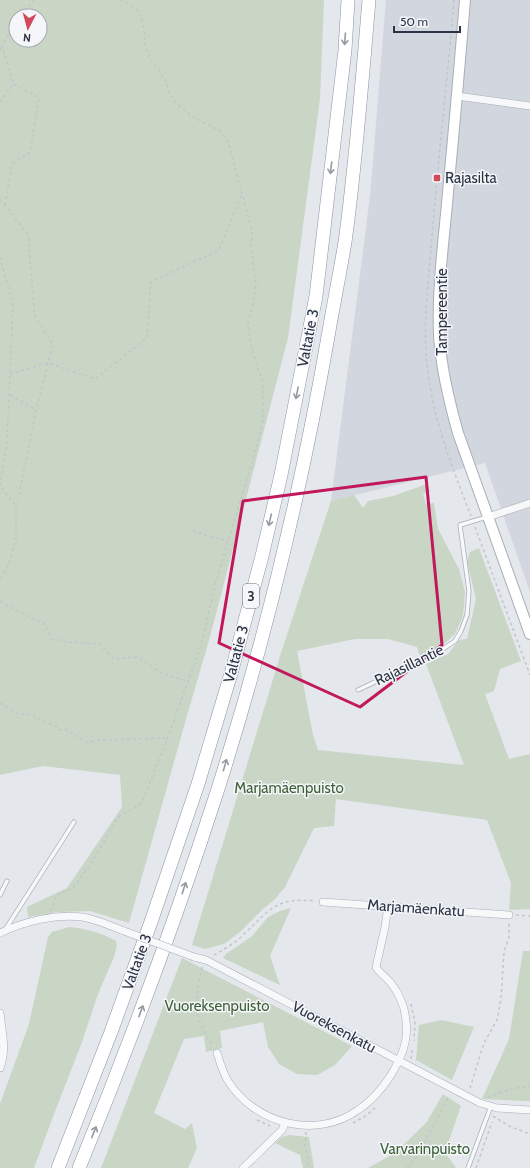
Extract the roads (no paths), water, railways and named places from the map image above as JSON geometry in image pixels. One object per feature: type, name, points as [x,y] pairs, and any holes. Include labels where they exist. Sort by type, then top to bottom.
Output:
[{"type":"highway","name":"Valtatie 3","points":[[58,1168],[112,1032],[198,784],[232,670],[262,556],[316,296],[345,50],[348,0]]},
{"type":"highway","name":"Valtatie 3","points":[[79,1168],[133,1032],[172,926],[212,805],[251,676],[281,561],[318,395],[344,244],[353,178],[369,0]]},
{"type":"main road","name":"Tampereentie","points":[[465,0],[440,297],[440,336],[443,370],[450,407],[458,433],[530,634]]},
{"type":"street","points":[[457,96],[530,106]]},
{"type":"street","points":[[488,517],[530,503]]},
{"type":"street","name":"Marjamäenkatu","points":[[323,902],[509,914]]},
{"type":"street","points":[[217,1053],[228,1080],[246,1102],[284,1127],[306,1131],[357,1111],[368,1102],[383,1087],[399,1061],[404,1050],[406,1037],[406,1020],[404,1010],[391,983],[376,967],[385,928],[388,906]]},
{"type":"street","name":"Vuoreksenkatu","points":[[2,932],[27,923],[52,917],[84,917],[194,956],[204,963],[480,1103],[508,1109],[530,1110]]},
{"type":"street","points":[[0,1013],[4,1053],[0,1068]]},
{"type":"street","points":[[243,1168],[284,1127]]},
{"type":"lane","name":"Rajasillantie","points":[[358,690],[440,651],[455,641],[465,624],[469,591],[460,525],[472,520],[488,517]]},
{"type":"lane","points":[[2,932],[74,822]]},
{"type":"lane","points":[[0,895],[7,882]]},
{"type":"lane","points":[[468,1168],[491,1106]]},
{"type":"place","name":"Rajasilta","points":[[437,178]]},
{"type":"park label","name":"Marjamäenpuisto","points":[[289,788]]},
{"type":"park label","name":"Vuoreksenpuisto","points":[[217,1006]]},
{"type":"park label","name":"Varvarinpuisto","points":[[425,1149]]}]
